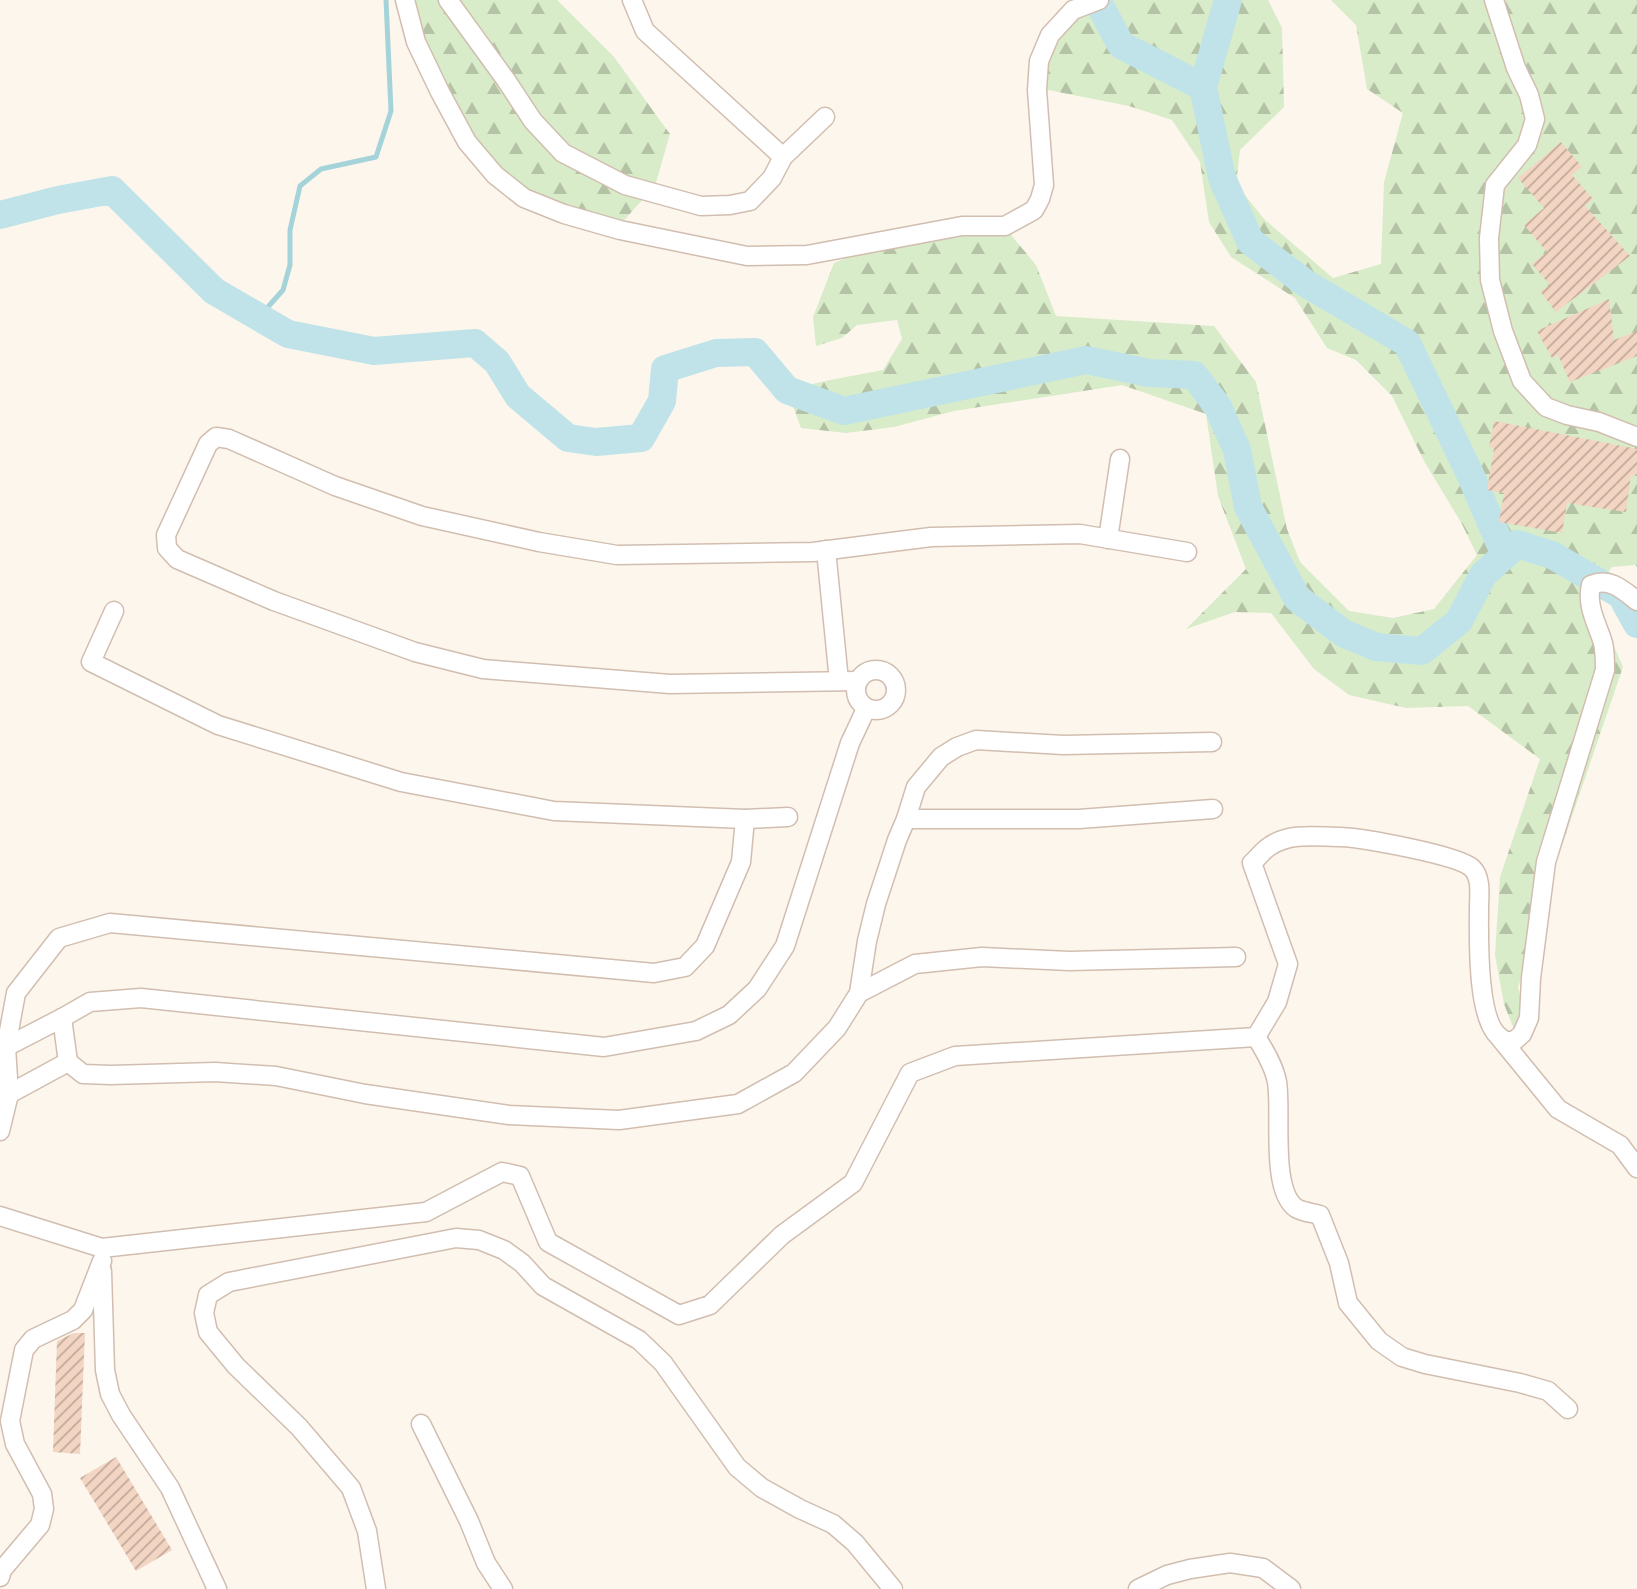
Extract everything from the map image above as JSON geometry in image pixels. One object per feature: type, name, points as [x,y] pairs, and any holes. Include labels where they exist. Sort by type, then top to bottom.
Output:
[{"type":"street","points":[[405,0],[416,42],[467,142],[495,175],[524,198],[564,214],[620,230],[747,256],[807,255],[962,226],[1005,226],[1034,210],[1044,185],[1037,90],[1039,61],[1050,35],[1073,5],[1099,0]]},
{"type":"street","points":[[448,0],[533,121],[563,153],[625,185],[701,206],[750,201],[772,178],[783,157],[825,117]]},
{"type":"street","points":[[632,0],[645,31],[783,157]]},
{"type":"street","points":[[1494,0],[1535,119],[1527,145],[1495,185],[1489,238],[1490,280],[1503,331],[1522,381],[1546,407],[1637,437]]},
{"type":"street","points":[[826,550],[848,681],[859,702],[866,709],[877,711],[894,700],[896,689],[893,679],[885,672],[874,670],[848,681],[670,684],[483,669],[415,652],[274,601],[177,559],[167,548],[166,535],[208,444],[216,437],[229,439],[335,486],[422,516],[539,542],[617,555],[813,552],[826,550],[944,537],[1080,534],[1187,552]]},
{"type":"street","points":[[1108,539],[1120,459]]},
{"type":"street","points":[[1500,1038],[1513,1042],[1522,1034],[1529,1018],[1546,862],[1605,670],[1604,645],[1588,596],[1591,585],[1611,583],[1637,601]]},
{"type":"street","points":[[114,611],[91,662],[218,725],[401,782],[554,811],[745,819],[788,817]]},
{"type":"street","points":[[6,1047],[90,1002],[141,998],[604,1047],[696,1031],[729,1015],[757,989],[785,946],[850,743],[866,709]]},
{"type":"street","points":[[62,1018],[68,1062],[83,1074],[215,1072],[276,1076],[365,1094],[509,1115],[619,1120],[738,1104],[794,1073],[837,1028],[859,993],[876,904],[897,840],[916,787],[941,757],[976,740],[1063,745],[1212,742]]},
{"type":"street","points":[[906,819],[1079,819],[1213,809]]},
{"type":"street","points":[[0,1131],[6,1047],[16,993],[59,938],[110,923],[654,973],[685,967],[705,946],[741,862],[745,819]]},
{"type":"street","points":[[1256,1037],[1277,1002],[1288,964],[1252,863],[1269,846],[1294,836],[1350,837],[1459,860],[1472,868],[1479,880],[1479,949],[1483,997],[1490,1023],[1558,1109],[1620,1145],[1637,1168]]},
{"type":"street","points":[[859,993],[915,964],[982,957],[1069,961],[1236,957]]},
{"type":"street","points":[[0,1216],[102,1254],[426,1212],[502,1172],[520,1176],[548,1242],[679,1315],[710,1305],[782,1235],[853,1183],[910,1073],[955,1056],[1256,1037]]},
{"type":"street","points":[[1256,1037],[1266,1052],[1277,1082],[1283,1190],[1296,1208],[1320,1215],[1339,1263],[1348,1303],[1379,1341],[1402,1357],[1548,1391],[1568,1409]]},
{"type":"street","points":[[5,1094],[68,1062]]},
{"type":"street","points":[[376,1589],[367,1531],[351,1488],[299,1427],[236,1366],[208,1332],[204,1313],[208,1295],[229,1282],[456,1238],[479,1240],[504,1250],[522,1263],[543,1286],[639,1340],[663,1363],[737,1467],[762,1488],[833,1524],[855,1543],[893,1589]]},
{"type":"street","points":[[0,1577],[2,1570],[40,1525],[44,1509],[42,1494],[15,1444],[10,1421],[24,1350],[33,1339],[73,1320],[83,1310],[102,1254]]},
{"type":"street","points":[[102,1254],[105,1370],[110,1394],[170,1488],[217,1589]]},
{"type":"street","points":[[421,1424],[486,1563],[503,1589]]},
{"type":"street","points":[[1138,1589],[1167,1575],[1230,1563],[1263,1568],[1291,1589]]},
{"type":"green space","points":[[402,0],[557,0],[614,57],[670,134],[655,186],[617,228],[561,212],[492,173]]},
{"type":"green space","points":[[1092,0],[1268,0],[1282,28],[1284,107],[1240,150],[1236,184],[1264,219],[1333,278],[1381,264],[1384,182],[1403,113],[1367,89],[1356,25],[1331,0],[1637,0],[1637,567],[1612,567],[1591,595],[1623,667],[1553,872],[1518,988],[1528,1023],[1519,1042],[1504,1004],[1495,955],[1500,877],[1540,759],[1468,706],[1406,708],[1349,695],[1314,669],[1271,613],[1235,612],[1186,629],[1246,569],[1218,496],[1206,414],[1122,385],[954,411],[894,427],[846,433],[801,428],[787,390],[883,370],[902,339],[897,320],[857,325],[842,338],[816,346],[813,317],[834,263],[909,232],[1002,224],[1036,265],[1056,316],[1214,326],[1256,382],[1287,529],[1300,562],[1349,611],[1393,618],[1434,609],[1477,555],[1424,461],[1392,396],[1356,360],[1327,348],[1295,298],[1231,257],[1209,222],[1200,162],[1172,120],[1129,106],[1033,87],[1036,59]]},
{"type":"building","points":[[1561,142],[1582,167],[1572,175],[1593,199],[1585,206],[1630,256],[1556,312],[1540,291],[1550,285],[1532,264],[1547,252],[1524,225],[1544,208],[1518,178]]},
{"type":"building","points":[[1609,299],[1614,340],[1637,331],[1637,356],[1570,382],[1558,355],[1552,358],[1537,331]]},
{"type":"building","points":[[1494,421],[1637,449],[1637,476],[1631,475],[1626,512],[1567,503],[1562,533],[1499,522],[1504,493],[1487,490],[1494,448],[1489,447]]},
{"type":"building","points":[[74,1333],[85,1333],[80,1454],[53,1452],[57,1341]]},
{"type":"building","points":[[116,1457],[172,1550],[136,1571],[80,1478]]},
{"type":"waterway","points":[[247,310],[267,308],[283,290],[290,265],[290,230],[300,186],[321,169],[376,157],[391,111],[386,0]]},
{"type":"waterway","points":[[1097,0],[1121,45],[1203,87],[1222,178],[1250,241],[1305,283],[1407,343],[1505,555]]},
{"type":"waterway","points":[[1203,87],[1228,0]]},
{"type":"waterway","points":[[0,215],[112,190],[214,291],[288,334],[374,351],[475,343],[497,362],[518,396],[568,438],[596,442],[641,438],[662,401],[665,369],[716,353],[755,352],[787,390],[844,411],[1086,360],[1149,373],[1194,375],[1218,407],[1237,450],[1248,507],[1297,598],[1343,633],[1376,647],[1422,651],[1459,621],[1483,575],[1517,544],[1552,555],[1621,595],[1637,624]]}]
